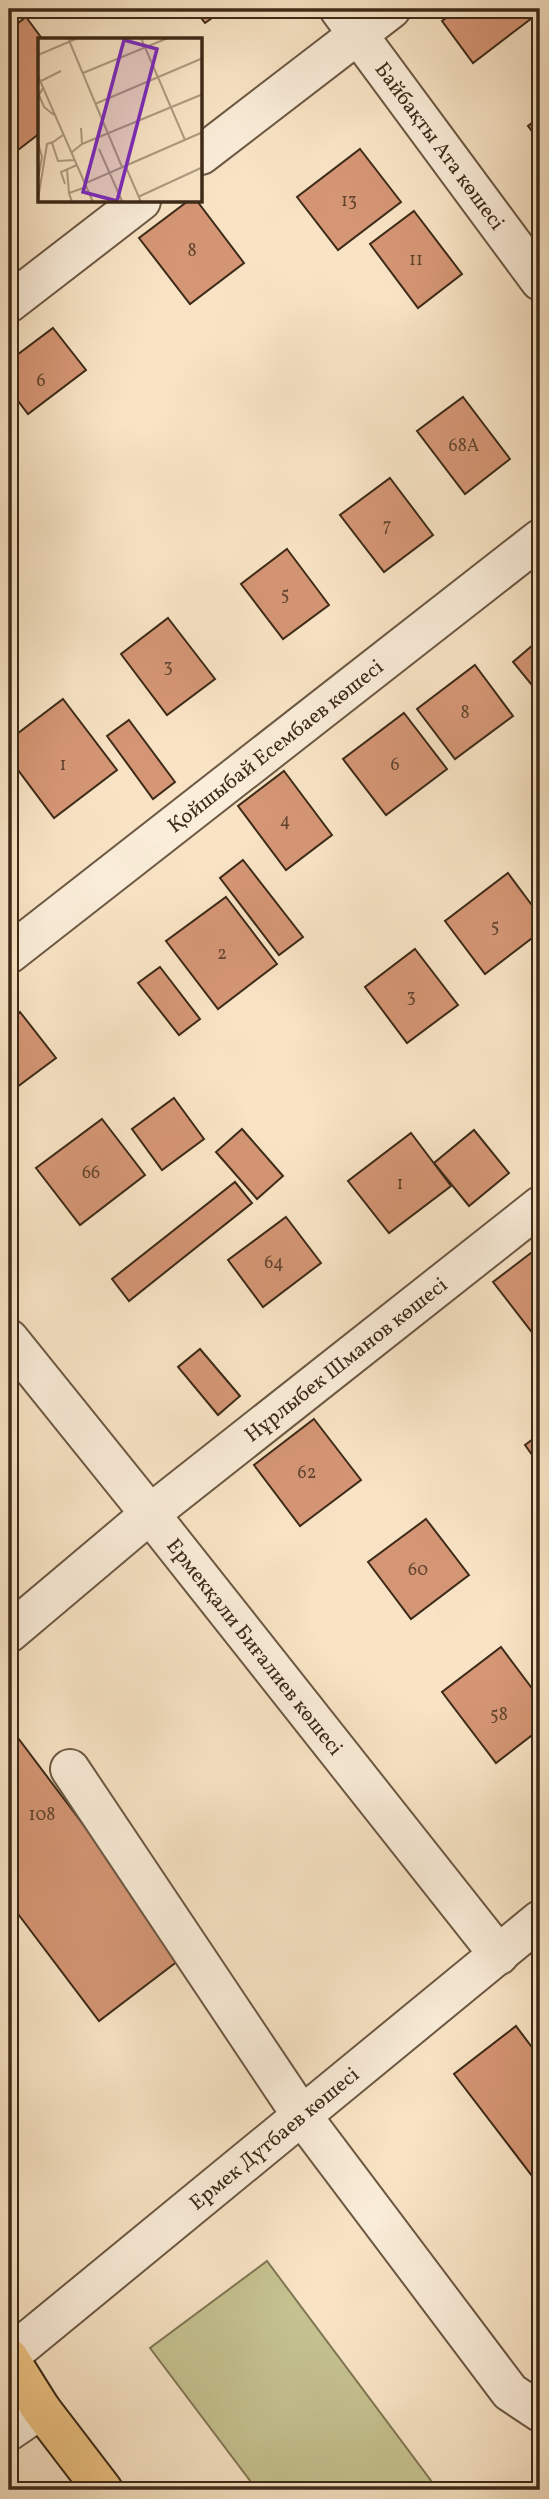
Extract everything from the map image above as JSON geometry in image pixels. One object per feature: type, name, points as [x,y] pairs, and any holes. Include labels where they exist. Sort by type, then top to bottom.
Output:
[{"type":"main road","points":[[9,2357],[41,2409],[103,2490]]},
{"type":"street","points":[[203,153],[349,21],[391,9]]},
{"type":"street","name":"Байбақты Ата көшесі","points":[[349,21],[540,281]]},
{"type":"street","points":[[9,303],[138,203]]},
{"type":"street","name":"Қойшыбай Есембаев көшесі","points":[[9,954],[540,539]]},
{"type":"street","name":"Нұрлыбек Шманов көшесі","points":[[9,1633],[150,1514],[540,1206]]},
{"type":"street","name":"Ермекқали Биғалиев көшесі","points":[[9,1339],[499,1955]]},
{"type":"street","points":[[70,1769],[302,2116],[510,2392],[540,2412]]},
{"type":"street","name":"Ермек Дүтбаев көшесi","points":[[9,2357],[539,1922]]},
{"type":"street","points":[[9,2431],[41,2409]]},
{"type":"shaded area","points":[[267,2261],[438,2490],[257,2490],[150,2348]]},
{"type":"building","points":[[194,9],[225,9],[205,23]]},
{"type":"building","points":[[458,9],[539,9],[540,12],[473,63],[442,21]]},
{"type":"building","points":[[26,17],[42,38],[38,38],[38,135],[9,157],[9,30]]},
{"type":"building","points":[[540,117],[540,142],[528,126]]},
{"type":"building","points":[[360,149],[401,202],[338,250],[297,197]]},
{"type":"building","points":[[185,203],[199,203],[244,263],[190,304],[139,238]]},
{"type":"building","points":[[414,211],[462,274],[418,308],[370,244]]},
{"type":"building","points":[[53,328],[86,370],[28,414],[9,389],[9,361]]},
{"type":"building","points":[[463,397],[510,459],[465,494],[417,431]]},
{"type":"building","points":[[390,478],[433,535],[384,572],[340,515]]},
{"type":"building","points":[[287,549],[329,605],[283,639],[241,584]]},
{"type":"building","points":[[168,618],[215,679],[167,715],[121,654]]},
{"type":"building","points":[[533,645],[540,654],[540,695],[513,662]]},
{"type":"building","points":[[475,665],[513,716],[455,759],[417,709]]},
{"type":"building","points":[[63,699],[117,770],[54,818],[9,758],[9,740]]},
{"type":"building","points":[[404,713],[447,769],[386,815],[343,759]]},
{"type":"building","points":[[129,720],[175,782],[153,799],[107,736]]},
{"type":"building","points":[[284,771],[332,835],[286,870],[238,806]]},
{"type":"building","points":[[243,860],[303,937],[279,955],[220,878]]},
{"type":"building","points":[[508,873],[540,916],[540,932],[485,974],[445,921]]},
{"type":"building","points":[[226,897],[277,964],[218,1009],[166,941]]},
{"type":"building","points":[[415,949],[458,1005],[407,1043],[365,987]]},
{"type":"building","points":[[160,967],[200,1019],[179,1035],[138,983]]},
{"type":"building","points":[[20,1012],[56,1058],[9,1093],[9,1021]]},
{"type":"building","points":[[174,1098],[204,1139],[162,1170],[132,1129]]},
{"type":"building","points":[[102,1119],[145,1175],[80,1225],[36,1168]]},
{"type":"building","points":[[242,1129],[283,1176],[257,1199],[216,1152]]},
{"type":"building","points":[[474,1130],[509,1173],[469,1206],[434,1163]]},
{"type":"building","points":[[411,1133],[451,1186],[389,1233],[348,1181]]},
{"type":"building","points":[[235,1182],[252,1203],[129,1301],[112,1279]]},
{"type":"building","points":[[286,1217],[321,1263],[263,1307],[228,1260]]},
{"type":"building","points":[[540,1246],[540,1324],[531,1331],[493,1282]]},
{"type":"building","points":[[200,1349],[240,1396],[218,1415],[178,1367]]},
{"type":"building","points":[[314,1419],[361,1480],[300,1526],[254,1465]]},
{"type":"building","points":[[540,1434],[540,1466],[525,1445]]},
{"type":"building","points":[[426,1519],[469,1575],[411,1619],[368,1562]]},
{"type":"building","points":[[501,1647],[540,1699],[540,1729],[496,1763],[442,1692]]},
{"type":"building","points":[[9,1726],[183,1957],[99,2021],[9,1902]]},
{"type":"building","points":[[516,2026],[540,2058],[539,2185],[454,2074]]}]
